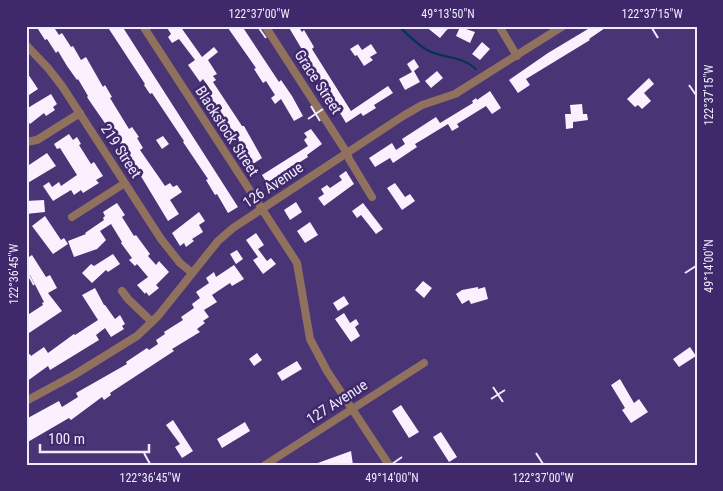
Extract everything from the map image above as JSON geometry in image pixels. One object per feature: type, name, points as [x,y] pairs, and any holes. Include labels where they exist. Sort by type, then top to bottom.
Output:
[{"type":"street","name":"Blackstock Street","points":[[143,26],[297,263],[310,339],[327,371],[389,465]]},
{"type":"street","name":"Grace Street","points":[[265,26],[347,153],[372,198]]},
{"type":"street","points":[[499,26],[517,56]]},
{"type":"street","name":"126 Avenue","points":[[26,401],[128,342],[152,322],[191,272],[218,241],[233,228],[414,109],[455,94],[563,26]]},
{"type":"street","name":"219 Street","points":[[26,45],[56,76],[168,248],[180,263],[191,272]]},
{"type":"street","points":[[26,142],[38,140],[80,113]]},
{"type":"street","points":[[72,217],[125,183]]},
{"type":"street","points":[[122,291],[152,322]]},
{"type":"street","name":"127 Avenue","points":[[265,465],[424,363]]},
{"type":"building","points":[[36,26],[53,26],[59,35],[62,33],[71,47],[73,46],[81,60],[86,57],[103,87],[105,85],[112,97],[110,98],[129,129],[132,127],[139,137],[137,138],[143,148],[140,150],[165,186],[170,183],[173,187],[177,185],[182,192],[170,200],[179,214],[168,221],[136,168],[87,97],[78,79],[58,51],[56,53]]},
{"type":"building","points":[[107,26],[122,26],[238,207],[228,213],[217,194],[215,195],[206,180],[208,179],[184,141],[152,93],[150,94]]},
{"type":"building","points":[[166,26],[180,26],[202,57],[214,47],[218,52],[208,60],[217,74],[213,76],[216,80],[213,82],[242,126],[244,126],[262,158],[253,164],[208,94],[212,92],[203,79],[200,82],[188,65],[195,60],[179,39],[172,43],[168,37],[171,34]]},
{"type":"building","points":[[242,26],[279,82],[281,80],[292,96],[303,116],[294,121],[281,99],[275,104],[271,98],[275,95],[266,81],[263,83],[254,69],[256,68],[228,28]]},
{"type":"building","points":[[288,26],[298,26],[302,32],[304,30],[314,47],[312,49],[351,111],[388,86],[393,93],[374,105],[376,108],[363,116],[361,113],[346,123]]},
{"type":"building","points":[[425,26],[450,26],[440,38]]},
{"type":"building","points":[[593,26],[608,26],[590,40],[526,79],[530,85],[518,93],[509,80],[548,53]]},
{"type":"building","points":[[460,27],[475,32],[470,43],[456,36]]},
{"type":"building","points":[[482,42],[490,49],[480,60],[472,54]]},
{"type":"building","points":[[358,44],[362,50],[371,44],[377,53],[370,57],[373,60],[364,66],[357,55],[355,56],[350,49]]},
{"type":"building","points":[[414,59],[419,67],[414,71],[420,82],[405,90],[399,79],[412,72],[407,64]]},
{"type":"building","points":[[26,71],[38,89],[26,97]]},
{"type":"building","points":[[437,71],[443,78],[431,88],[425,81]]},
{"type":"building","points":[[649,78],[654,84],[644,93],[651,101],[642,109],[638,105],[635,107],[627,99]]},
{"type":"building","points":[[490,91],[501,108],[492,114],[486,106],[457,124],[459,127],[452,131],[448,124],[415,144],[417,147],[393,163],[390,158],[375,167],[369,158],[392,143],[396,150],[405,144],[402,139],[436,117],[440,123],[473,103],[472,101],[476,98],[477,100]]},
{"type":"building","points":[[51,94],[57,104],[53,107],[55,110],[46,116],[44,113],[30,124],[26,119],[26,109]]},
{"type":"building","points":[[582,104],[583,114],[587,114],[588,120],[573,122],[573,128],[566,129],[565,114],[571,114],[570,105]]},
{"type":"building","points":[[311,129],[322,144],[307,155],[308,157],[267,183],[262,175],[308,146],[304,140],[307,137],[304,133]]},
{"type":"building","points":[[69,134],[73,140],[77,137],[81,144],[79,145],[91,164],[94,162],[103,176],[96,180],[99,183],[83,193],[81,190],[74,195],[71,190],[53,201],[43,186],[49,182],[52,187],[59,182],[61,186],[77,175],[60,148],[57,149],[54,144]]},
{"type":"building","points":[[163,136],[169,144],[162,149],[156,140]]},
{"type":"building","points":[[47,153],[56,166],[26,184],[26,167]]},
{"type":"building","points":[[346,171],[354,184],[324,206],[318,198],[324,194],[321,189],[327,185],[330,188],[342,180],[339,176]]},
{"type":"building","points":[[395,183],[405,197],[410,194],[415,201],[402,210],[387,188]]},
{"type":"building","points":[[44,200],[45,212],[26,214],[26,201]]},
{"type":"building","points":[[296,202],[302,212],[290,220],[284,210]]},
{"type":"building","points":[[117,203],[125,215],[122,217],[134,236],[136,235],[150,254],[148,256],[156,265],[159,261],[169,272],[156,285],[159,288],[149,296],[137,285],[148,277],[137,264],[135,266],[129,260],[132,258],[111,224],[100,231],[106,240],[97,249],[74,257],[68,241],[86,234],[104,220],[103,212]]},
{"type":"building","points":[[363,203],[383,229],[376,234],[361,215],[357,218],[352,211]]},
{"type":"building","points":[[199,212],[205,221],[199,225],[203,232],[192,239],[194,241],[186,247],[184,243],[180,246],[172,233]]},
{"type":"building","points":[[45,216],[61,240],[64,238],[68,244],[53,254],[32,226]]},
{"type":"building","points":[[310,222],[318,235],[305,243],[297,231]]},
{"type":"building","points":[[256,233],[264,245],[258,249],[267,261],[271,258],[276,264],[263,274],[253,260],[258,257],[246,240]]},
{"type":"building","points":[[237,250],[243,259],[236,264],[230,254]]},
{"type":"building","points":[[113,254],[120,264],[108,272],[106,270],[92,283],[82,273],[91,264],[94,266]]},
{"type":"building","points":[[32,255],[46,277],[50,275],[57,288],[48,293],[62,311],[26,335],[26,316],[43,305],[42,303],[44,302],[30,275],[26,278],[26,259]]},
{"type":"building","points":[[234,265],[244,279],[232,286],[230,283],[212,295],[217,302],[204,310],[209,317],[197,329],[200,332],[172,349],[174,351],[110,393],[111,395],[104,400],[102,397],[71,420],[69,418],[26,443],[26,419],[59,401],[62,407],[78,397],[76,393],[127,364],[126,362],[147,348],[149,350],[158,344],[156,340],[165,334],[164,332],[183,320],[181,317],[194,308],[192,304],[200,298],[196,292],[209,283],[206,278],[214,272],[216,277]]},
{"type":"building","points":[[423,281],[432,288],[424,298],[415,290]]},
{"type":"building","points":[[478,287],[478,289],[485,287],[488,299],[471,304],[469,300],[462,304],[456,294],[462,290]]},
{"type":"building","points":[[95,288],[104,305],[115,319],[120,315],[125,324],[122,326],[124,329],[111,337],[105,328],[96,335],[99,340],[50,370],[48,366],[26,382],[26,356],[30,354],[31,356],[44,347],[48,353],[74,334],[98,320],[82,295]]},
{"type":"building","points":[[344,296],[349,304],[338,311],[333,303]]},
{"type":"building","points":[[344,313],[350,323],[356,319],[359,324],[355,327],[360,336],[351,342],[335,319]]},
{"type":"building","points":[[690,347],[696,356],[679,367],[673,359]]},
{"type":"building","points":[[257,353],[262,360],[254,366],[249,359]]},
{"type":"building","points":[[297,361],[302,369],[282,381],[277,373]]},
{"type":"building","points":[[620,379],[634,403],[639,399],[648,412],[631,423],[622,410],[625,408],[611,385]]},
{"type":"building","points":[[401,405],[419,432],[409,438],[392,411]]},
{"type":"building","points":[[173,420],[193,451],[182,458],[175,447],[180,444],[166,425]]},
{"type":"building","points":[[245,422],[250,431],[222,448],[217,439]]},
{"type":"building","points":[[441,432],[457,457],[449,462],[433,437]]},
{"type":"building","points":[[351,451],[353,465],[315,465],[315,464]]},
{"type":"waterway","points":[[399,26],[425,49],[459,59],[476,69]]}]
